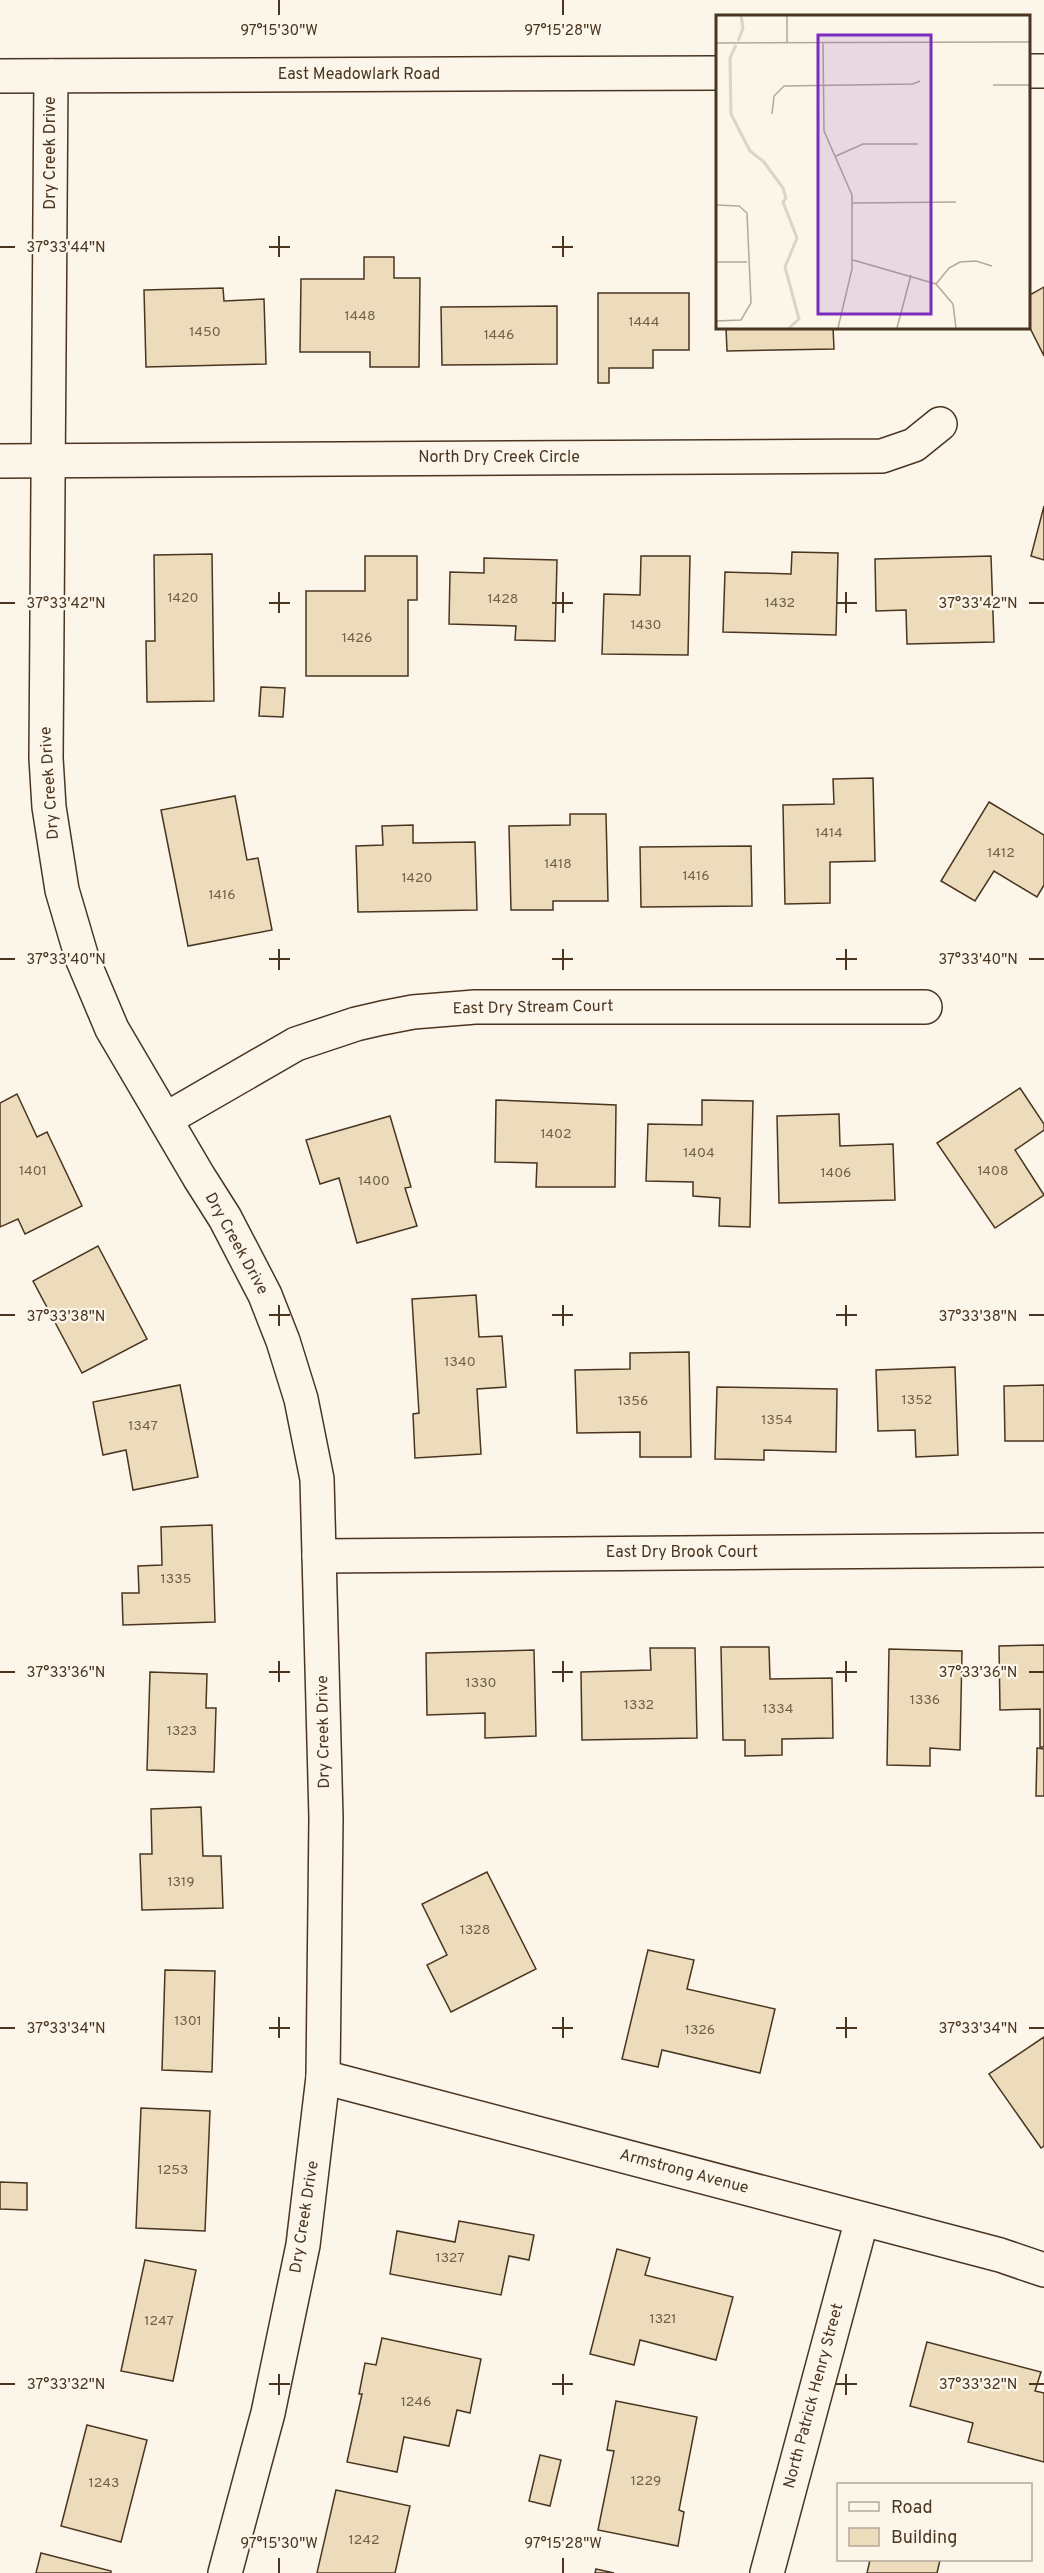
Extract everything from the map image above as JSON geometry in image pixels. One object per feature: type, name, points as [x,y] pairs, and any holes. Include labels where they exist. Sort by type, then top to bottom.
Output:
[{"type":"street","name":"East Meadowlark Road","points":[[0,76],[716,73]]},
{"type":"street","name":"Dry Creek Drive","points":[[51,76],[46,758],[49,807],[62,891],[82,958],[112,1029],[225,1218],[265,1295],[284,1341],[301,1399],[317,1479],[326,1818],[323,2078],[303,2246],[268,2413],[225,2573]]},
{"type":"street","name":"North Dry Creek Circle","points":[[0,461],[882,456],[914,445],[940,424]]},
{"type":"street","name":"East Dry Stream Court","points":[[166,1119],[296,1044],[356,1024],[413,1012],[475,1006],[925,1006]]},
{"type":"street","name":"East Dry Brook Court","points":[[319,1556],[1044,1550]]},
{"type":"street","name":"Armstrong Avenue","points":[[323,2078],[862,2218],[1000,2255],[1044,2270]]},
{"type":"street","name":"North Patrick Henry Street","points":[[767,2573],[862,2218]]},
{"type":"building","points":[[364,257],[394,257],[394,278],[420,278],[419,367],[370,367],[370,352],[300,352],[301,279],[364,279]]},
{"type":"building","points":[[1044,287],[1044,356],[1029,326],[1029,295]]},
{"type":"building","points":[[223,288],[224,301],[264,299],[266,364],[146,367],[144,290]]},
{"type":"building","points":[[598,293],[689,293],[689,350],[653,350],[653,368],[609,368],[609,383],[598,383]]},
{"type":"building","points":[[557,306],[557,364],[442,365],[441,307]]},
{"type":"building","points":[[726,328],[833,328],[834,349],[727,351]]},
{"type":"building","points":[[1044,506],[1044,560],[1031,556]]},
{"type":"building","points":[[792,552],[838,553],[836,635],[723,632],[725,572],[791,574]]},
{"type":"building","points":[[212,554],[214,701],[147,702],[146,641],[155,641],[154,555]]},
{"type":"building","points":[[365,556],[417,556],[417,600],[408,600],[408,676],[306,676],[306,591],[365,591]]},
{"type":"building","points":[[641,556],[690,556],[688,655],[602,654],[604,594],[640,595]]},
{"type":"building","points":[[991,556],[994,642],[907,644],[906,610],[876,611],[875,559]]},
{"type":"building","points":[[484,558],[557,560],[555,641],[515,640],[516,626],[449,624],[450,572],[484,573]]},
{"type":"building","points":[[261,687],[285,688],[283,717],[259,716]]},
{"type":"building","points":[[873,778],[875,861],[830,862],[830,903],[785,904],[783,805],[834,804],[833,779]]},
{"type":"building","points":[[235,796],[247,860],[258,858],[272,930],[188,946],[161,810]]},
{"type":"building","points":[[989,802],[1044,835],[1044,885],[1037,897],[994,871],[975,901],[941,881]]},
{"type":"building","points":[[570,814],[606,814],[608,901],[553,901],[553,910],[511,910],[509,826],[570,825]]},
{"type":"building","points":[[413,825],[413,843],[475,842],[477,910],[358,912],[356,846],[383,845],[382,826]]},
{"type":"building","points":[[751,846],[752,906],[641,907],[640,847]]},
{"type":"building","points":[[1020,1088],[1044,1124],[1044,1130],[1015,1150],[1044,1195],[995,1228],[937,1143]]},
{"type":"building","points":[[17,1094],[37,1137],[47,1132],[82,1206],[25,1234],[18,1219],[0,1227],[0,1103]]},
{"type":"building","points":[[496,1100],[616,1105],[615,1187],[536,1187],[537,1163],[495,1162]]},
{"type":"building","points":[[702,1100],[753,1101],[750,1227],[719,1226],[720,1198],[693,1196],[693,1182],[646,1181],[648,1124],[702,1125]]},
{"type":"building","points":[[839,1114],[840,1146],[893,1144],[895,1200],[779,1203],[777,1116]]},
{"type":"building","points":[[390,1116],[411,1187],[405,1188],[417,1226],[357,1243],[339,1178],[320,1184],[306,1140]]},
{"type":"building","points":[[98,1246],[147,1339],[82,1373],[33,1281]]},
{"type":"building","points":[[476,1295],[479,1337],[502,1336],[506,1387],[477,1389],[481,1454],[415,1458],[413,1414],[419,1413],[412,1299]]},
{"type":"building","points":[[689,1352],[691,1457],[640,1457],[640,1432],[577,1433],[575,1370],[630,1369],[630,1353]]},
{"type":"building","points":[[955,1367],[958,1455],[916,1457],[915,1430],[878,1431],[876,1370]]},
{"type":"building","points":[[180,1385],[198,1477],[133,1490],[126,1450],[103,1455],[93,1402]]},
{"type":"building","points":[[1044,1385],[1044,1441],[1005,1441],[1004,1386]]},
{"type":"building","points":[[717,1387],[837,1389],[836,1452],[764,1450],[764,1460],[715,1459]]},
{"type":"building","points":[[212,1525],[215,1622],[123,1625],[122,1593],[139,1593],[138,1566],[162,1565],[161,1527]]},
{"type":"building","points":[[1044,1645],[1044,1747],[1040,1747],[1040,1709],[1000,1710],[999,1646]]},
{"type":"building","points":[[721,1647],[769,1647],[770,1679],[832,1678],[833,1738],[782,1739],[782,1755],[745,1756],[745,1740],[723,1740]]},
{"type":"building","points":[[650,1648],[695,1648],[697,1738],[582,1740],[581,1672],[651,1670]]},
{"type":"building","points":[[889,1649],[962,1651],[960,1750],[930,1748],[930,1766],[887,1765]]},
{"type":"building","points":[[534,1650],[536,1736],[485,1738],[485,1713],[427,1715],[426,1653]]},
{"type":"building","points":[[150,1672],[207,1674],[206,1708],[216,1708],[214,1772],[147,1770]]},
{"type":"building","points":[[1037,1748],[1044,1749],[1044,1796],[1036,1796]]},
{"type":"building","points":[[201,1807],[203,1856],[221,1856],[223,1908],[142,1910],[140,1854],[152,1854],[151,1809]]},
{"type":"building","points":[[487,1872],[536,1969],[451,2012],[427,1965],[447,1955],[422,1904]]},
{"type":"building","points":[[648,1950],[694,1960],[687,1989],[775,2009],[760,2073],[662,2050],[658,2067],[622,2059]]},
{"type":"building","points":[[165,1970],[215,1971],[212,2072],[162,2070]]},
{"type":"building","points":[[1044,2037],[1044,2146],[1041,2148],[989,2074]]},
{"type":"building","points":[[141,2108],[210,2111],[205,2231],[136,2228]]},
{"type":"building","points":[[0,2182],[27,2183],[27,2210],[0,2209]]},
{"type":"building","points":[[459,2221],[534,2235],[529,2260],[509,2256],[501,2295],[390,2274],[397,2231],[455,2242]]},
{"type":"building","points":[[617,2249],[650,2258],[645,2275],[733,2297],[716,2360],[640,2340],[634,2365],[590,2354]]},
{"type":"building","points":[[145,2260],[196,2270],[173,2381],[121,2371]]},
{"type":"building","points":[[382,2338],[481,2359],[470,2413],[457,2410],[449,2446],[404,2437],[397,2472],[347,2462],[362,2394],[359,2394],[365,2363],[376,2365]]},
{"type":"building","points":[[927,2342],[1041,2372],[1035,2391],[1044,2393],[1044,2462],[968,2442],[973,2423],[910,2406]]},
{"type":"building","points":[[616,2401],[697,2417],[679,2510],[684,2512],[678,2546],[598,2530],[614,2451],[607,2450]]},
{"type":"building","points":[[87,2425],[147,2440],[121,2542],[61,2526]]},
{"type":"building","points":[[540,2455],[561,2460],[550,2506],[529,2501]]},
{"type":"building","points":[[336,2490],[410,2506],[395,2573],[317,2573]]},
{"type":"building","points":[[41,2553],[111,2571],[111,2573],[36,2573]]},
{"type":"building","points":[[870,2561],[940,2561],[937,2573],[867,2573]]},
{"type":"building","points":[[596,2569],[614,2573],[595,2573]]}]
